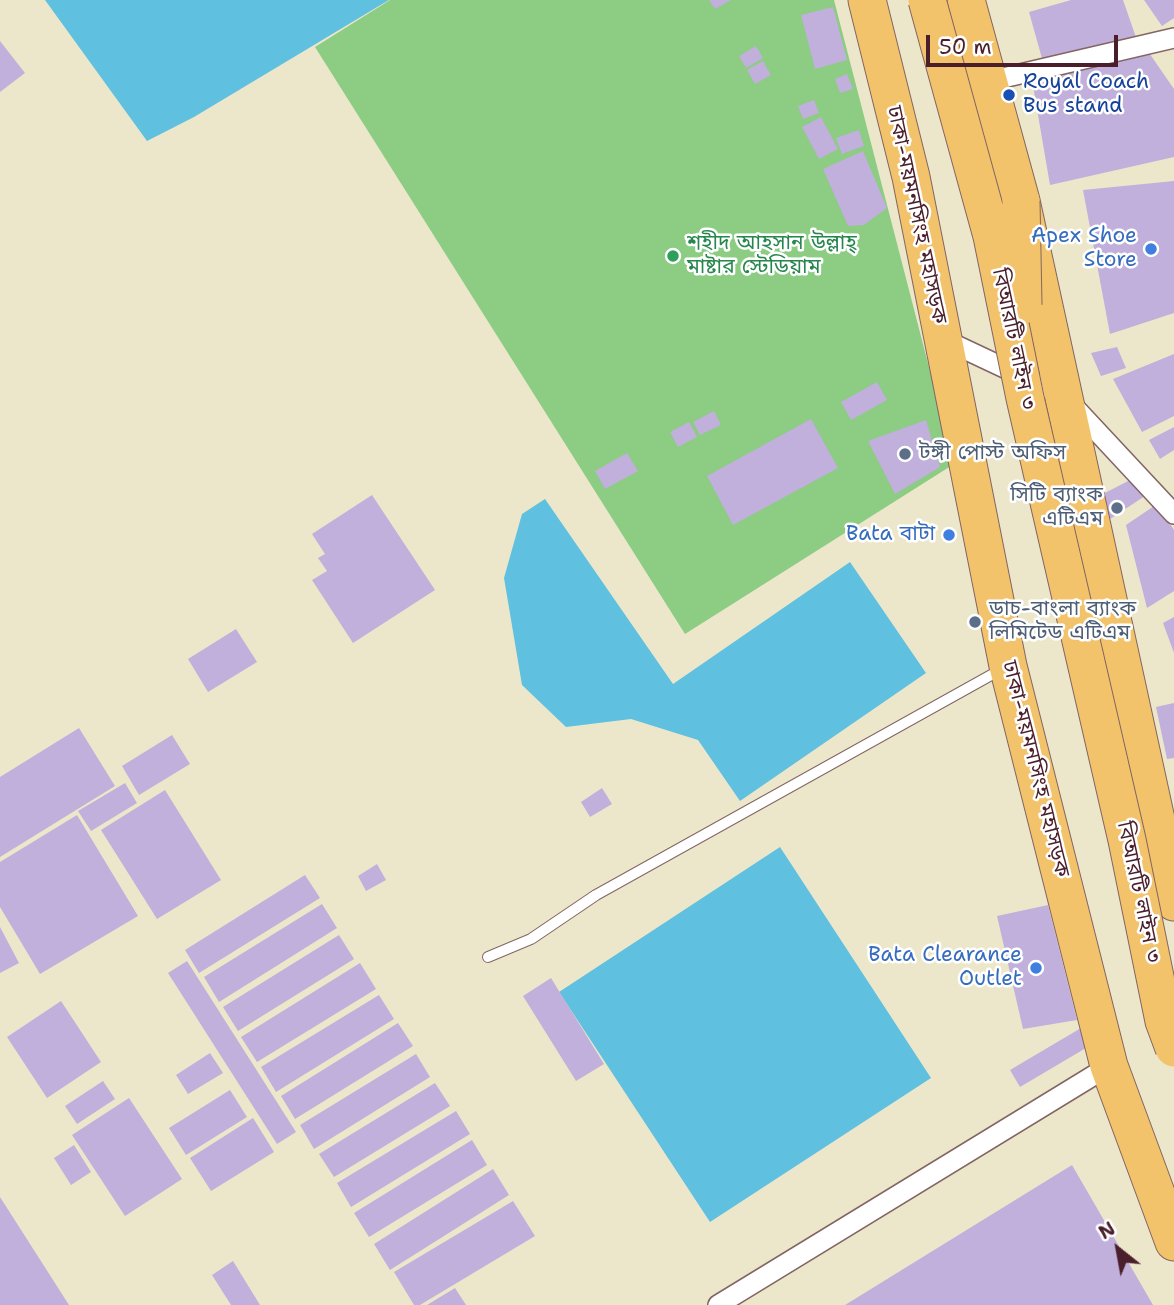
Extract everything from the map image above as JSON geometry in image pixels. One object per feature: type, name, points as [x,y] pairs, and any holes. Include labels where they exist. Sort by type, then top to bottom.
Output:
[{"type":"highway","name":"ঢাকা-ময়মনসিংহ মহাসড়ক","points":[[867,0],[911,177],[1008,666],[1109,1066],[1174,1242]]},
{"type":"highway","name":"বিআরটি লাইন ৩","points":[[927,0],[992,236],[1025,398],[1127,840],[1164,1021],[1174,1048]]},
{"type":"highway","points":[[966,0],[1021,201],[1174,902]]},
{"type":"highway","points":[[1021,201],[1025,398]]},
{"type":"street","points":[[990,81],[1174,38]]},
{"type":"street","points":[[943,339],[1064,396],[1174,514]]},
{"type":"street","points":[[718,1305],[1109,1066]]},
{"type":"lane","points":[[488,957],[531,939],[596,895],[1008,666]]},
{"type":"green space","name":"শহীদ আহসান উল্লাহ্‌ মাষ্টার স্টেডিয়াম","points":[[390,0],[834,0],[954,464],[685,634],[315,47]]},
{"type":"water","points":[[45,0],[389,0],[194,117],[147,141]]},
{"type":"water","points":[[545,499],[673,684],[850,562],[926,673],[740,801],[698,740],[631,719],[566,727],[522,685],[504,578],[522,514]]},
{"type":"water","points":[[780,847],[931,1078],[710,1222],[559,992]]},
{"type":"building","points":[[709,0],[731,0],[715,9]]},
{"type":"building","points":[[1071,0],[1123,0],[1138,43],[1043,62],[1029,12]]},
{"type":"building","points":[[1144,0],[1174,0],[1174,18],[1162,26]]},
{"type":"building","points":[[833,7],[847,60],[815,69],[801,15]]},
{"type":"building","points":[[0,41],[25,73],[0,92]]},
{"type":"building","points":[[1143,44],[1174,89],[1174,157],[1050,185],[1031,74]]},
{"type":"building","points":[[756,46],[763,58],[746,68],[739,56]]},
{"type":"building","points":[[763,61],[771,75],[755,84],[747,70]]},
{"type":"building","points":[[847,74],[853,89],[840,93],[835,79]]},
{"type":"building","points":[[814,100],[819,113],[803,119],[798,106]]},
{"type":"building","points":[[821,117],[838,149],[819,159],[802,127]]},
{"type":"building","points":[[859,130],[864,146],[842,154],[836,138]]},
{"type":"building","points":[[863,151],[887,208],[864,225],[848,226],[823,169]]},
{"type":"building","points":[[1174,181],[1174,313],[1110,334],[1083,190]]},
{"type":"building","points":[[1117,347],[1126,368],[1101,376],[1091,353]]},
{"type":"building","points":[[1174,354],[1174,416],[1142,432],[1113,379]]},
{"type":"building","points":[[877,382],[887,400],[851,420],[841,402]]},
{"type":"building","points":[[714,411],[721,425],[700,435],[693,422]]},
{"type":"building","points":[[811,419],[838,468],[733,525],[707,476]]},
{"type":"building","name":"টঙ্গী পোস্ট অফিস","points":[[926,420],[940,467],[895,494],[868,441]]},
{"type":"building","points":[[689,422],[697,437],[678,447],[670,432]]},
{"type":"building","points":[[1174,427],[1174,450],[1160,459],[1149,440]]},
{"type":"building","points":[[627,453],[638,471],[605,489],[595,471]]},
{"type":"building","name":"সিটি ব্যাংক এটিএম","points":[[1132,479],[1145,496],[1110,519],[1101,495]]},
{"type":"building","points":[[372,495],[435,590],[353,643],[312,580],[327,571],[318,558],[325,554],[312,534]]},
{"type":"building","points":[[1157,504],[1174,530],[1174,591],[1147,608],[1126,525]]},
{"type":"building","points":[[1174,617],[1174,653],[1163,623]]},
{"type":"building","points":[[236,629],[257,662],[208,692],[188,659]]},
{"type":"building","points":[[1174,703],[1174,758],[1167,759],[1156,707]]},
{"type":"building","points":[[79,728],[115,786],[0,857],[0,777]]},
{"type":"building","points":[[172,735],[190,764],[139,795],[122,766]]},
{"type":"building","points":[[125,783],[137,803],[91,831],[78,811]]},
{"type":"building","points":[[602,788],[612,804],[590,817],[581,802]]},
{"type":"building","points":[[165,790],[221,880],[157,919],[101,830]]},
{"type":"building","points":[[77,815],[138,916],[40,974],[0,907],[0,862]]},
{"type":"building","points":[[377,864],[386,880],[366,891],[358,876]]},
{"type":"building","points":[[305,875],[320,898],[199,973],[185,950]]},
{"type":"building","points":[[322,904],[337,928],[219,1002],[204,977]]},
{"type":"building","name":"Bata Clearance Outlet","points":[[1048,905],[1077,1020],[1023,1029],[997,916]]},
{"type":"building","points":[[0,927],[19,963],[0,973]]},
{"type":"building","points":[[339,935],[354,959],[238,1031],[223,1007]]},
{"type":"building","points":[[187,961],[296,1132],[277,1144],[168,973]]},
{"type":"building","points":[[360,963],[376,989],[257,1062],[241,1037]]},
{"type":"building","points":[[551,978],[604,1064],[576,1081],[523,996]]},
{"type":"building","points":[[379,995],[394,1019],[276,1092],[261,1067]]},
{"type":"building","points":[[61,1001],[101,1062],[47,1098],[7,1037]]},
{"type":"building","points":[[398,1023],[413,1046],[295,1119],[281,1096]]},
{"type":"building","points":[[1081,1028],[1091,1045],[1020,1087],[1010,1070]]},
{"type":"building","points":[[210,1053],[223,1073],[188,1094],[176,1075]]},
{"type":"building","points":[[416,1054],[430,1077],[314,1149],[300,1125]]},
{"type":"building","points":[[103,1081],[115,1099],[77,1124],[65,1106]]},
{"type":"building","points":[[435,1083],[450,1106],[334,1177],[319,1154]]},
{"type":"building","points":[[230,1090],[247,1117],[186,1155],[169,1128]]},
{"type":"building","points":[[129,1098],[182,1179],[125,1216],[72,1135]]},
{"type":"building","points":[[456,1111],[470,1134],[351,1207],[337,1183]]},
{"type":"building","points":[[253,1118],[274,1152],[211,1191],[190,1158]]},
{"type":"building","points":[[472,1140],[487,1165],[369,1237],[354,1213]]},
{"type":"building","points":[[74,1145],[91,1172],[71,1185],[54,1158]]},
{"type":"building","points":[[1072,1165],[1153,1305],[845,1305]]},
{"type":"building","points":[[493,1169],[509,1195],[390,1270],[374,1244]]},
{"type":"building","points":[[0,1197],[69,1305],[0,1305]]},
{"type":"building","points":[[513,1201],[535,1236],[420,1305],[414,1305],[394,1272]]},
{"type":"building","points":[[233,1261],[260,1305],[231,1305],[212,1275]]},
{"type":"building","points":[[455,1288],[466,1305],[427,1305]]},
{"type":"place","name":"Royal Coach Bus stand","points":[[1009,95]]},
{"type":"place","name":"Apex Shoe Store","points":[[1151,249]]},
{"type":"place","name":"শহীদ আহসান উল্লাহ্‌ মাষ্টার স্টেডিয়াম","points":[[673,256]]},
{"type":"place","name":"টঙ্গী পোস্ট অফিস","points":[[905,454]]},
{"type":"place","name":"সিটি ব্যাংক এটিএম","points":[[1117,508]]},
{"type":"place","name":"Bata বাটা","points":[[949,535]]},
{"type":"place","name":"ডাচ-বাংলা ব্যাংক লিমিটেড এটিএম","points":[[975,622]]},
{"type":"place","name":"Bata Clearance Outlet","points":[[1036,968]]}]
